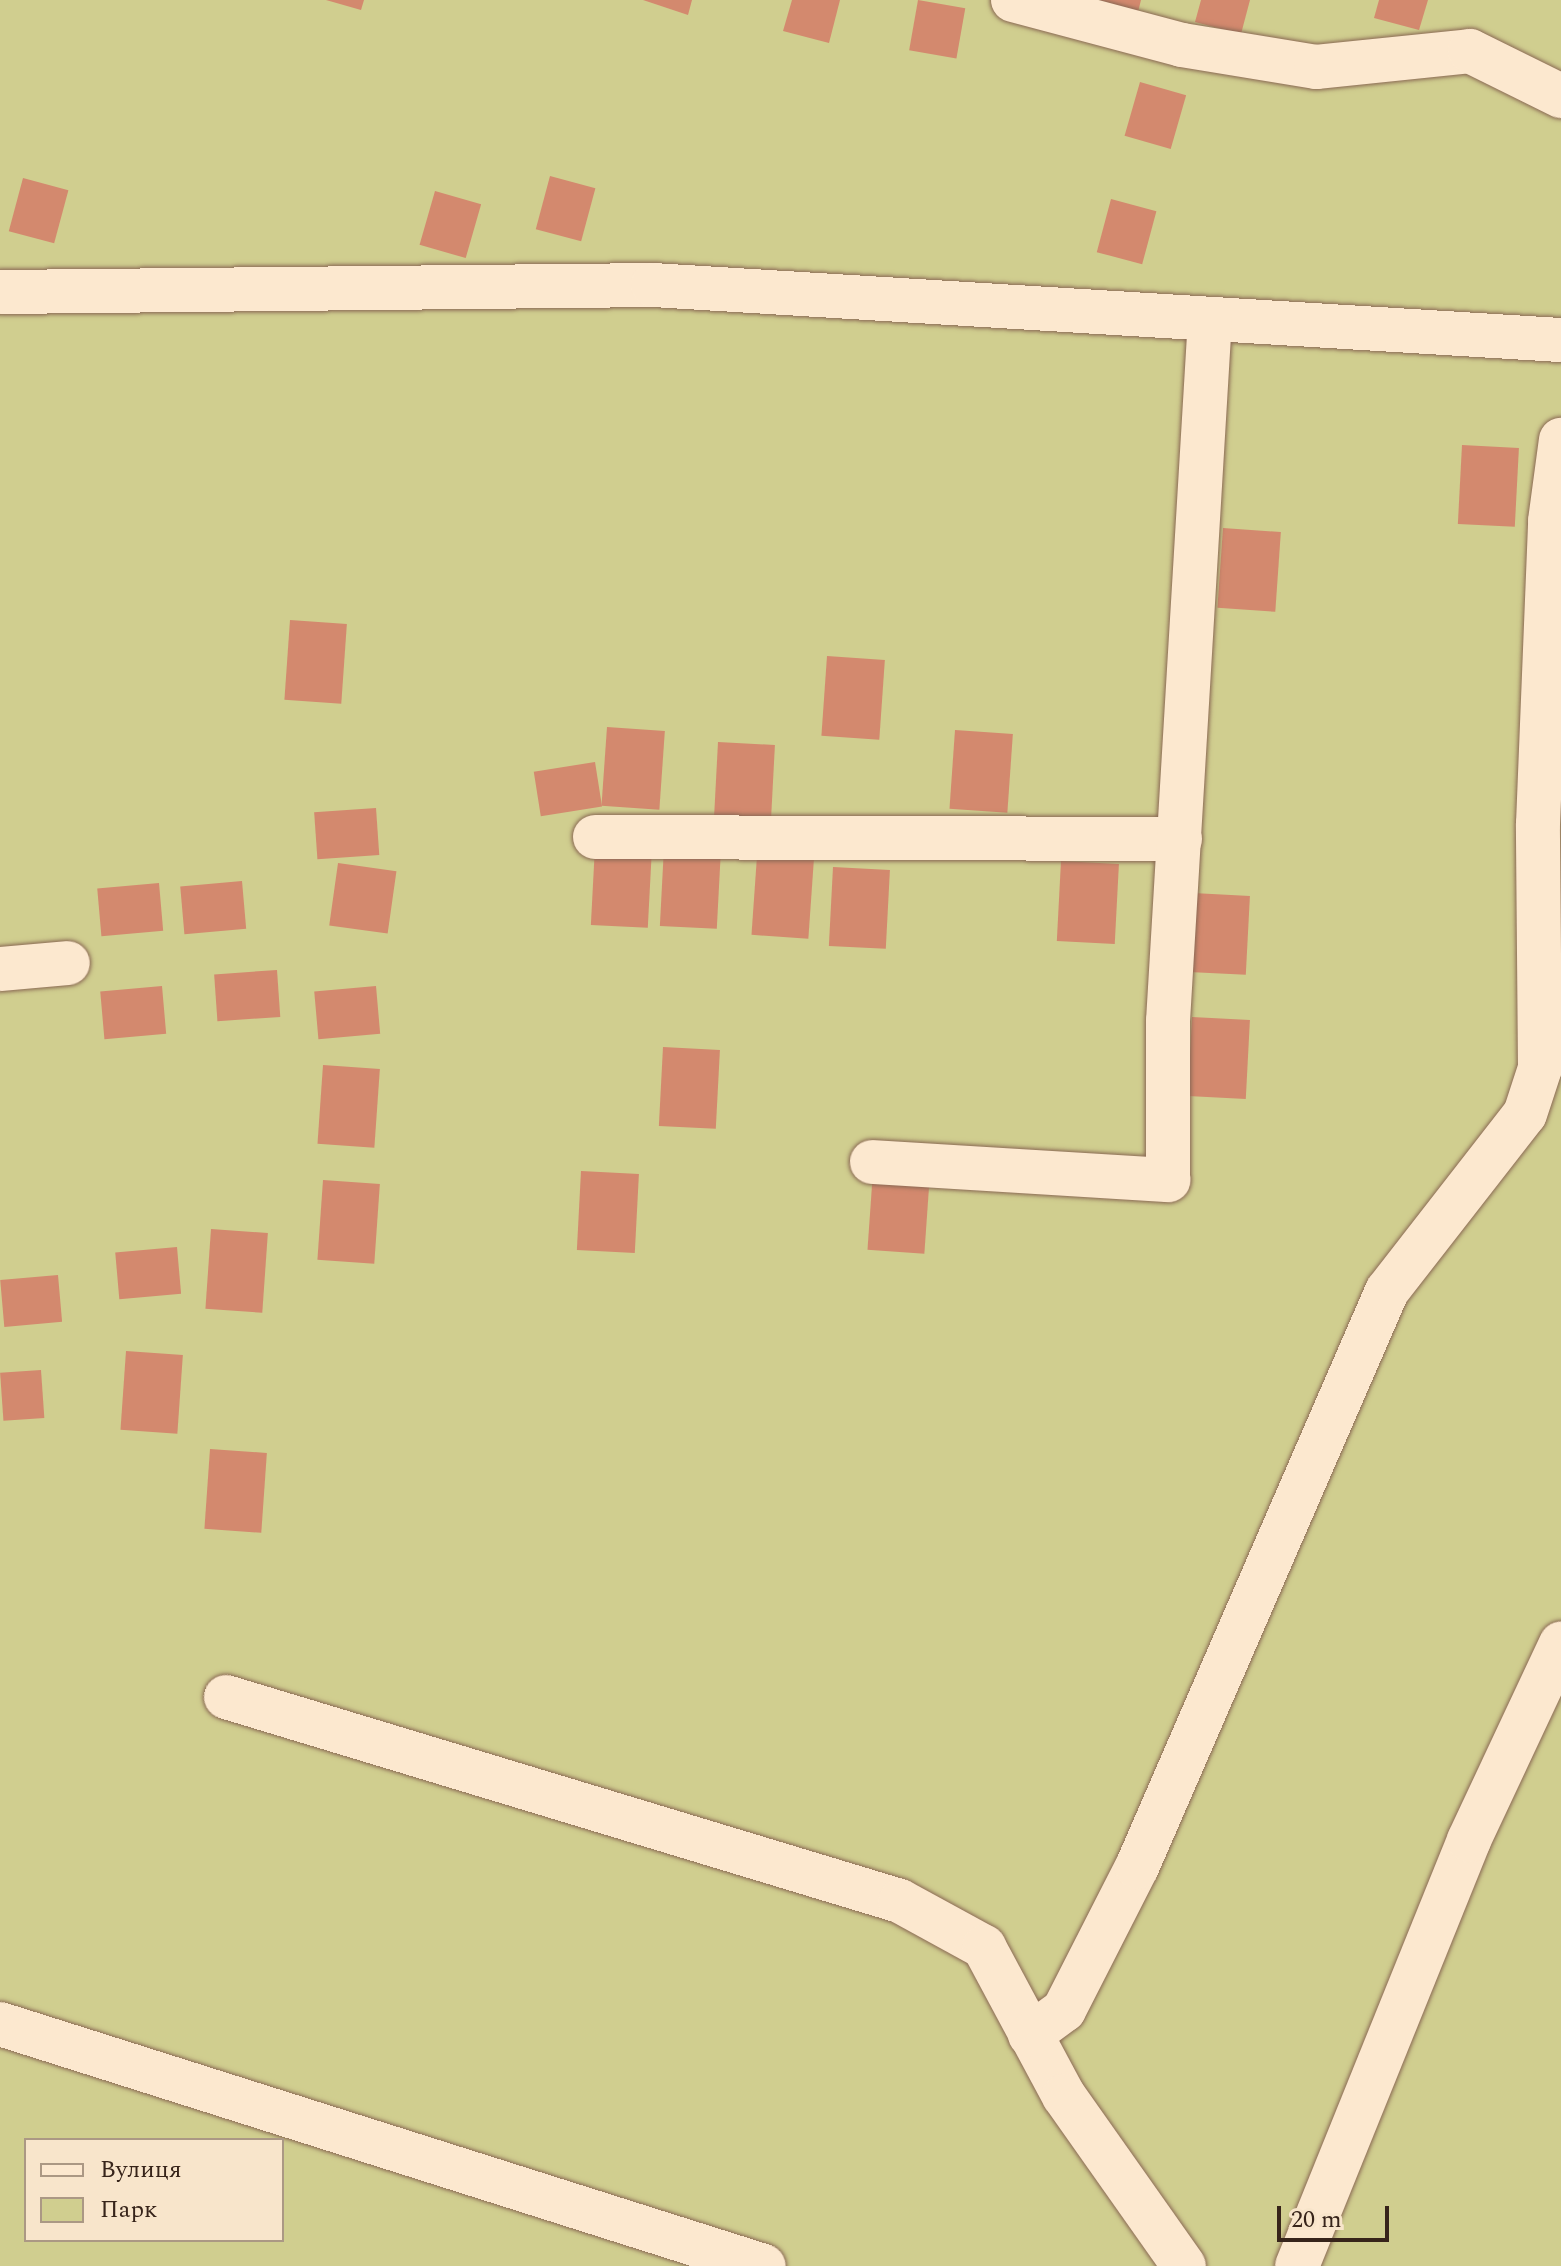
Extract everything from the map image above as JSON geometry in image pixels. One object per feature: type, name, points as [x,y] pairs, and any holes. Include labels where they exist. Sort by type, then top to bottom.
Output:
[{"type":"street","points":[[1013,0],[1182,45],[1316,67],[1470,51],[1561,96]]},
{"type":"street","points":[[0,292],[653,285],[1561,340]]},
{"type":"street","points":[[872,1162],[1168,1180],[1180,839],[1210,319]]},
{"type":"street","points":[[1030,2035],[1064,2010],[1137,1867],[1387,1291],[1529,1102],[1540,1068],[1538,824],[1550,521],[1561,440]]},
{"type":"street","points":[[595,837],[1180,839]]},
{"type":"street","points":[[0,969],[68,963]]},
{"type":"street","points":[[1297,2266],[1469,1840],[1561,1644]]},
{"type":"street","points":[[226,1697],[900,1901],[984,1947],[1064,2096],[1184,2266]]},
{"type":"street","points":[[0,2024],[764,2266]]},
{"type":"green space","points":[[0,0],[1561,0],[1561,2266],[0,2266]]},
{"type":"building","points":[[326,0],[364,0],[361,10]]},
{"type":"building","points":[[643,0],[692,0],[688,15]]},
{"type":"building","points":[[792,0],[840,0],[829,43],[783,31]]},
{"type":"building","points":[[918,0],[965,8],[956,59],[909,50]]},
{"type":"building","points":[[1098,0],[1141,0],[1138,12]]},
{"type":"building","points":[[1201,0],[1250,0],[1241,34],[1195,22]]},
{"type":"building","points":[[1379,0],[1428,0],[1419,30],[1374,18]]},
{"type":"building","points":[[1140,82],[1186,95],[1171,149],[1125,136]]},
{"type":"building","points":[[550,176],[595,188],[581,241],[536,229]]},
{"type":"building","points":[[23,178],[68,190],[54,243],[9,231]]},
{"type":"building","points":[[435,191],[481,204],[466,258],[420,245]]},
{"type":"building","points":[[1111,199],[1156,211],[1142,264],[1097,252]]},
{"type":"building","points":[[1462,445],[1519,448],[1515,527],[1458,524]]},
{"type":"building","points":[[1223,528],[1281,532],[1275,612],[1217,608]]},
{"type":"building","points":[[290,620],[347,624],[341,704],[284,700]]},
{"type":"building","points":[[827,656],[885,660],[879,740],[821,736]]},
{"type":"building","points":[[607,727],[665,731],[659,810],[601,806]]},
{"type":"building","points":[[955,730],[1013,734],[1007,813],[949,809]]},
{"type":"building","points":[[718,742],[775,745],[771,823],[714,820]]},
{"type":"building","points":[[595,762],[602,806],[541,816],[534,772]]},
{"type":"building","points":[[376,808],[379,855],[317,859],[314,812]]},
{"type":"building","points":[[595,846],[652,849],[648,928],[591,925]]},
{"type":"building","points":[[664,847],[721,850],[717,929],[660,926]]},
{"type":"building","points":[[757,856],[814,860],[808,939],[751,935]]},
{"type":"building","points":[[1061,861],[1119,864],[1115,944],[1057,941]]},
{"type":"building","points":[[338,863],[396,871],[388,934],[329,925]]},
{"type":"building","points":[[833,867],[890,870],[886,949],[829,946]]},
{"type":"building","points":[[242,881],[246,929],[184,934],[180,886]]},
{"type":"building","points":[[159,883],[163,931],[101,936],[97,888]]},
{"type":"building","points":[[1193,893],[1250,896],[1246,975],[1189,972]]},
{"type":"building","points":[[277,970],[280,1017],[217,1021],[214,974]]},
{"type":"building","points":[[162,986],[166,1034],[104,1039],[100,991]]},
{"type":"building","points":[[376,986],[380,1034],[318,1039],[314,991]]},
{"type":"building","points":[[1192,1017],[1250,1020],[1246,1099],[1188,1096]]},
{"type":"building","points":[[663,1047],[720,1050],[716,1129],[659,1126]]},
{"type":"building","points":[[323,1065],[380,1069],[374,1148],[317,1144]]},
{"type":"building","points":[[581,1171],[639,1174],[635,1253],[577,1250]]},
{"type":"building","points":[[873,1171],[930,1175],[924,1254],[867,1250]]},
{"type":"building","points":[[323,1180],[380,1184],[374,1264],[317,1260]]},
{"type":"building","points":[[211,1229],[268,1233],[262,1313],[205,1309]]},
{"type":"building","points":[[177,1247],[181,1294],[119,1299],[115,1252]]},
{"type":"building","points":[[58,1275],[62,1322],[4,1327],[0,1280]]},
{"type":"building","points":[[126,1351],[183,1355],[177,1434],[120,1430]]},
{"type":"building","points":[[41,1370],[44,1418],[3,1421],[0,1373]]},
{"type":"building","points":[[210,1449],[267,1453],[261,1533],[204,1529]]}]
